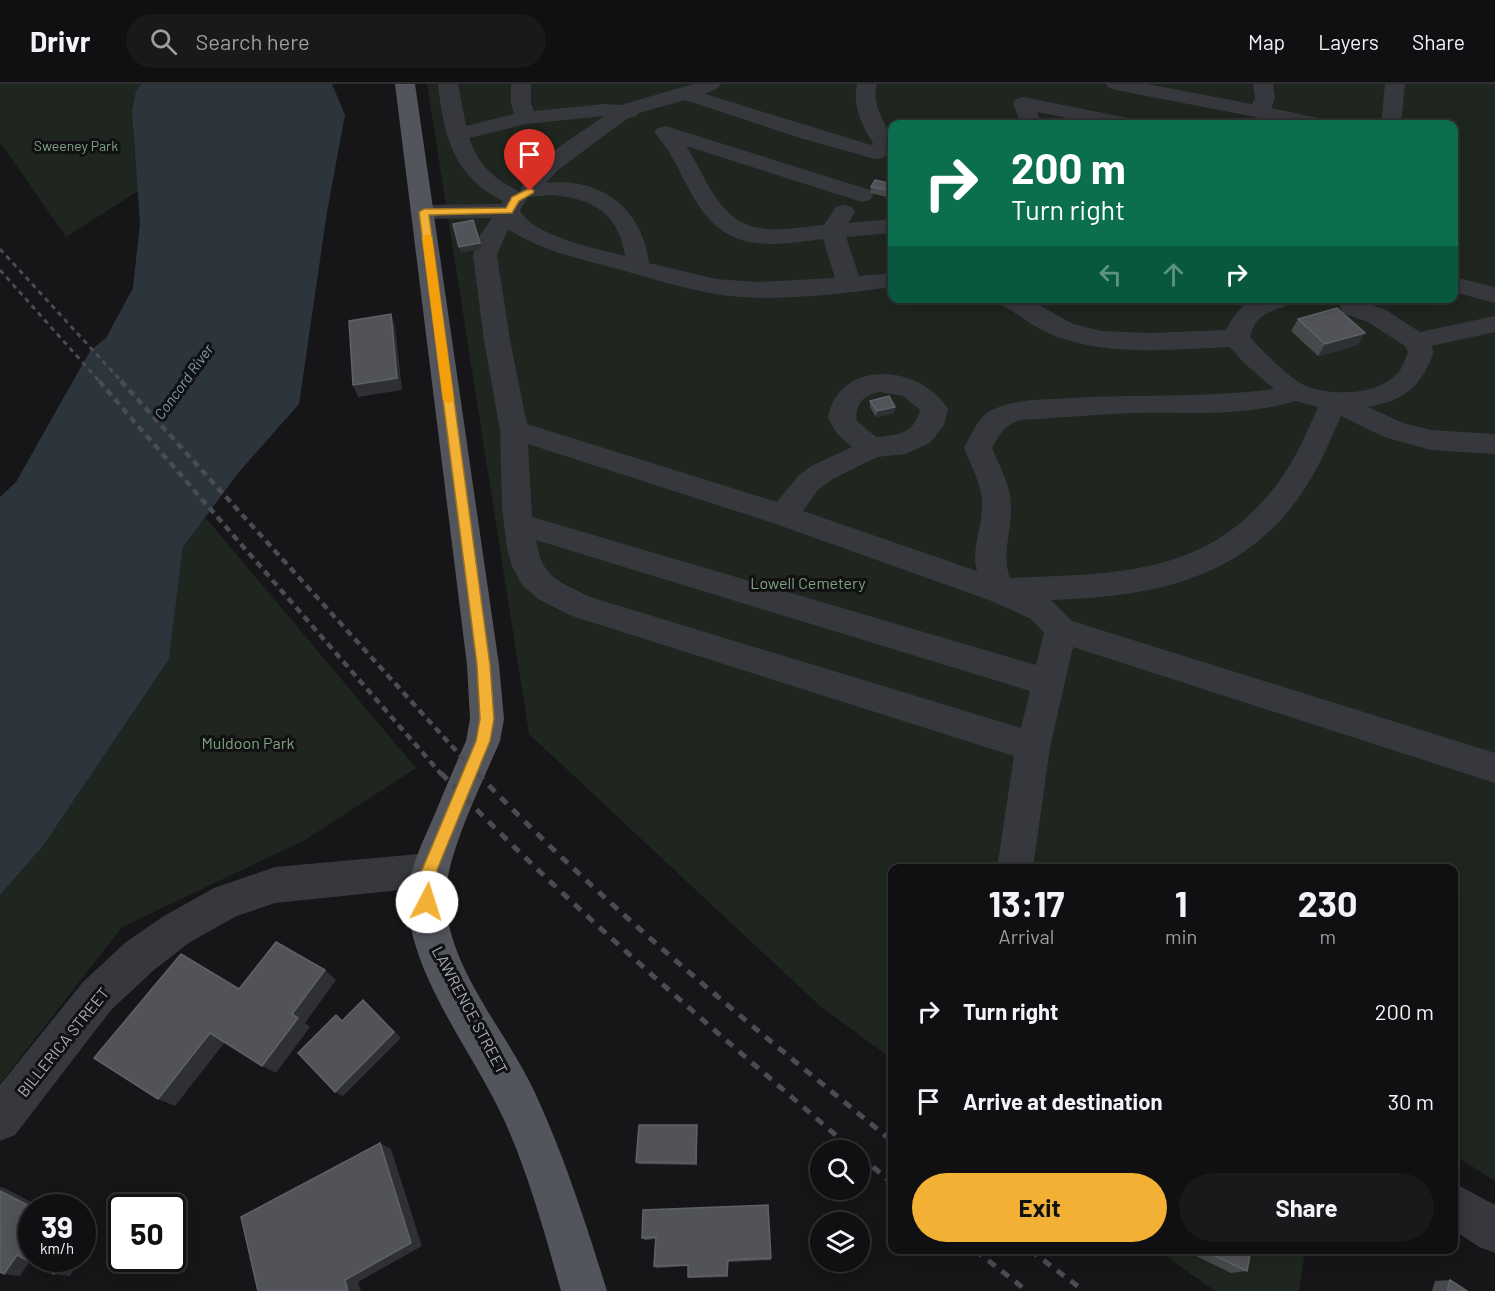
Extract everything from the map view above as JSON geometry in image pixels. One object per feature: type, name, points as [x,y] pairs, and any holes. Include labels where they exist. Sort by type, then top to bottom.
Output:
[{"type":"main road","name":"LAWRENCE STREET","points":[[405,84],[483,665],[487,719],[483,741],[430,870],[427,902],[432,937],[473,1021],[508,1082],[535,1141],[559,1205],[584,1291]]},
{"type":"street","points":[[448,84],[458,134],[479,175],[499,191],[518,200]]},
{"type":"street","points":[[521,84],[520,103],[526,118]]},
{"type":"street","points":[[458,134],[526,118],[582,111],[626,110],[711,84]]},
{"type":"street","points":[[867,84],[864,91],[865,101],[873,126],[886,148]]},
{"type":"street","points":[[1116,84],[1300,120]]},
{"type":"street","points":[[1259,112],[1265,98],[1263,84]]},
{"type":"street","points":[[1391,120],[1395,84]]},
{"type":"street","points":[[636,88],[676,96],[807,134],[886,148]]},
{"type":"street","points":[[1020,94],[1030,120]]},
{"type":"street","points":[[1020,94],[1114,120]]},
{"type":"street","points":[[626,110],[665,132],[862,195]]},
{"type":"street","points":[[626,110],[550,165],[538,177],[491,237],[485,255],[513,430],[519,524],[525,561],[531,575],[544,588],[580,606],[1033,747]]},
{"type":"street","points":[[665,132],[678,147],[710,208],[725,224],[738,232],[756,237],[888,226]]},
{"type":"street","points":[[850,285],[839,258],[833,231],[838,218],[862,195],[874,167],[886,148]]},
{"type":"street","points":[[424,212],[518,200],[552,187],[575,190],[597,197],[614,208],[630,226],[637,247],[638,267]]},
{"type":"street","points":[[518,200],[514,222],[529,231],[567,246],[716,287],[756,290],[888,280]]},
{"type":"street","points":[[1458,286],[1495,295]]},
{"type":"street","points":[[1017,303],[1063,330],[1077,335],[1111,340],[1237,338]]},
{"type":"street","points":[[1268,303],[1259,306],[1238,326],[1237,338],[1253,357],[1295,392],[1334,402],[1394,430],[1431,440],[1495,444]]},
{"type":"street","points":[[1334,402],[1377,397],[1401,386],[1415,372],[1421,352],[1416,341],[1395,326],[1354,303]]},
{"type":"street","points":[[1416,341],[1495,324]]},
{"type":"street","points":[[1000,591],[992,567],[991,551],[997,508],[996,491],[978,448],[991,424],[1001,417],[1018,411],[1060,407],[1243,402],[1275,398],[1295,392]]},
{"type":"street","points":[[1000,591],[1130,583],[1182,570],[1232,545],[1266,517],[1291,486],[1334,402]]},
{"type":"street","points":[[513,430],[783,515],[1000,591],[1042,610],[1061,630],[1495,768]]},
{"type":"street","points":[[783,515],[808,483],[821,473],[870,448]]},
{"type":"street","points":[[519,524],[1049,683]]},
{"type":"street","points":[[1016,864],[1033,747],[1061,630]]},
{"type":"street","name":"BILLERICA STREET","points":[[0,1120],[97,996],[140,956],[177,929],[227,901],[275,885],[430,870]]},
{"type":"street","points":[[1458,1208],[1495,1231]]},
{"type":"green space","name":"Sweeney Park","points":[[0,84],[141,84],[134,106],[133,120],[138,191],[66,237],[0,142]]},
{"type":"green space","name":"Lowell Cemetery","points":[[427,84],[1495,84],[1495,1181],[1458,1158],[1458,864],[888,864],[888,1056],[820,1006],[529,734]]},
{"type":"green space","name":"Muldoon Park","points":[[205,517],[416,768],[305,840],[122,927],[0,1084],[0,895],[43,846],[169,659],[183,547]]},
{"type":"green space","points":[[1163,1254],[1304,1254],[1299,1291],[1215,1291]]},
{"type":"water","name":"Concord River","points":[[141,84],[332,84],[345,115],[327,212],[299,404],[239,472],[183,547],[169,659],[43,846],[0,895],[0,497],[16,482],[90,351],[106,338],[133,288],[140,223],[132,112],[136,91]]},
{"type":"building","points":[[875,180],[888,183],[888,190],[871,187]]},
{"type":"building","points":[[473,220],[480,243],[459,247],[453,224]]},
{"type":"building","points":[[1337,308],[1365,333],[1325,344],[1298,319]]},
{"type":"building","points":[[391,314],[397,378],[353,385],[349,321]]},
{"type":"building","points":[[889,396],[895,407],[877,411],[870,401]]},
{"type":"building","points":[[276,942],[325,970],[292,1014],[298,1018],[262,1066],[210,1033],[158,1099],[94,1058],[181,954],[239,989]]},
{"type":"building","points":[[363,1000],[394,1032],[335,1092],[298,1053],[336,1015],[342,1021]]},
{"type":"building","points":[[639,1125],[697,1125],[696,1163],[636,1162]]},
{"type":"building","points":[[380,1143],[411,1243],[345,1280],[348,1291],[258,1291],[241,1217]]},
{"type":"building","points":[[0,1191],[18,1200],[18,1256],[4,1274],[0,1272]]},
{"type":"building","points":[[768,1205],[771,1258],[728,1260],[727,1275],[688,1277],[688,1265],[654,1266],[656,1237],[642,1238],[643,1210]]},
{"type":"building","points":[[1211,1254],[1250,1254],[1247,1271]]},
{"type":"building","points":[[1450,1280],[1467,1291],[1447,1291]]},
{"type":"railway","points":[[0,249],[122,382]]},
{"type":"railway","points":[[0,270],[100,382]]},
{"type":"railway","points":[[99,381],[442,775]]},
{"type":"railway","points":[[121,381],[478,775]]},
{"type":"railway","points":[[441,773],[540,872],[591,919],[841,1140]]},
{"type":"railway","points":[[477,773],[576,871],[627,917],[888,1138]]},
{"type":"railway","points":[[870,1164],[888,1180]]},
{"type":"railway","points":[[980,1254],[1027,1291]]},
{"type":"railway","points":[[1035,1254],[1084,1291]]},
{"type":"slow traffic","points":[[427,237],[449,400]]},
{"type":"route","points":[[427,902],[430,870],[483,741],[487,719],[483,665],[424,212],[509,211],[516,199],[530,191]]}]
